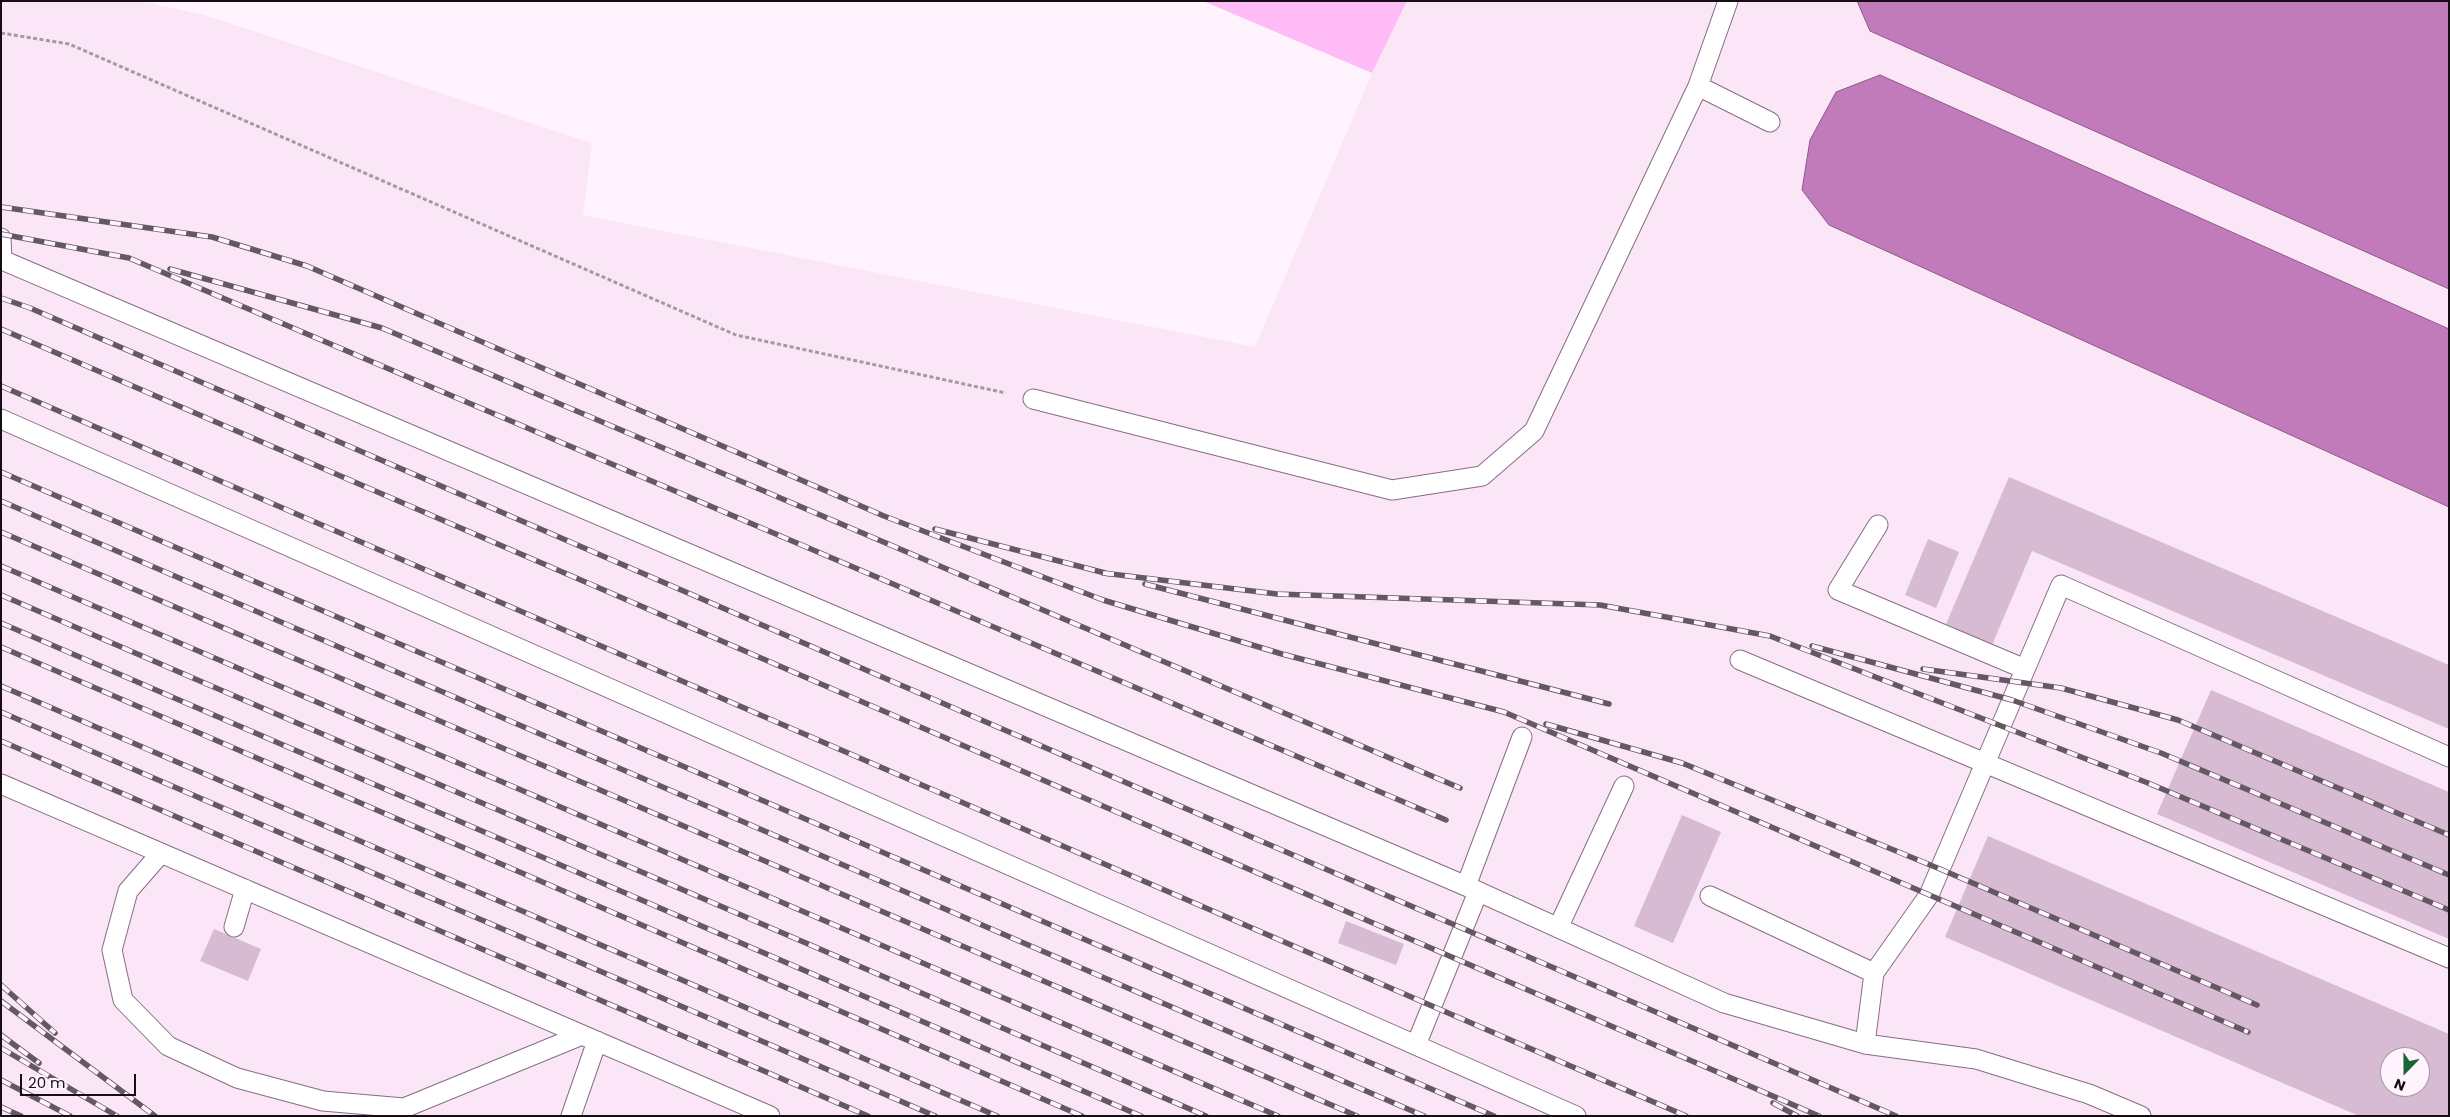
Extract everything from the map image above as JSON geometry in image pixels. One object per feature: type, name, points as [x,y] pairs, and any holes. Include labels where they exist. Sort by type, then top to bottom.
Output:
[{"type":"lane","points":[[1033,399],[1392,490],[1482,476],[1534,431],[1698,86],[1728,1]]},
{"type":"lane","points":[[1698,86],[1770,122]]},
{"type":"lane","points":[[1,238],[2,261],[1472,889],[1724,1004],[1865,1044],[1976,1059],[2089,1094],[2141,1116]]},
{"type":"lane","points":[[1,419],[1576,1116]]},
{"type":"lane","points":[[1878,524],[1838,590],[2025,669]]},
{"type":"lane","points":[[1865,1044],[1874,973],[1929,895],[2061,585],[2449,757]]},
{"type":"lane","points":[[1740,660],[2449,958]]},
{"type":"lane","points":[[1416,1045],[1472,889],[1522,737]]},
{"type":"lane","points":[[1,784],[770,1116]]},
{"type":"lane","points":[[1558,928],[1624,786]]},
{"type":"lane","points":[[161,853],[128,891],[112,950],[123,1000],[168,1046],[237,1078],[323,1101],[404,1108],[590,1038]]},
{"type":"lane","points":[[234,927],[245,889]]},
{"type":"lane","points":[[1710,896],[1874,973]]},
{"type":"lane","points":[[571,1116],[590,1038]]},
{"type":"path","points":[[1,33],[69,44],[736,335],[1033,399]]},
{"type":"shaded area","points":[[1,1],[142,1],[208,16],[592,143],[583,215],[1255,347],[1372,73],[1407,1],[2449,1],[2449,1116],[1,1116]]},
{"type":"shaded area","points":[[1203,1],[1407,1],[1372,73]]},
{"type":"shaded area","points":[[1857,1],[2449,1],[2449,289],[1870,31]]},
{"type":"shaded area","points":[[1880,75],[2449,329],[2449,507],[1829,225],[1802,190],[1810,140],[1836,92]]},
{"type":"building","points":[[2009,477],[2449,665],[2449,729],[2032,551],[1992,645],[1946,624]]},
{"type":"building","points":[[1928,539],[1959,552],[1936,608],[1905,595]]},
{"type":"building","points":[[2211,690],[2449,792],[2449,939],[2157,814]]},
{"type":"building","points":[[1682,815],[1721,832],[1673,943],[1634,926]]},
{"type":"building","points":[[1988,836],[2449,1034],[2449,1116],[2359,1116],[1945,937]]},
{"type":"building","points":[[1346,921],[1404,944],[1396,965],[1338,943]]},
{"type":"building","points":[[214,929],[261,949],[248,981],[200,961]]},
{"type":"railway","points":[[1,207],[212,237],[307,266],[884,516],[1103,600],[1282,654],[1504,712],[2248,1032]]},
{"type":"railway","points":[[1,234],[129,258],[1446,820]]},
{"type":"railway","points":[[170,269],[382,328],[1460,788]]},
{"type":"railway","points":[[1,298],[30,308],[1896,1116]]},
{"type":"railway","points":[[1,329],[1819,1116]]},
{"type":"railway","points":[[1,386],[1686,1116]]},
{"type":"railway","points":[[1,472],[1494,1116]]},
{"type":"railway","points":[[1,501],[1424,1116]]},
{"type":"railway","points":[[935,529],[1109,574]]},
{"type":"railway","points":[[1,532],[1357,1116]]},
{"type":"railway","points":[[1,566],[1278,1116]]},
{"type":"railway","points":[[1103,573],[1277,594],[1600,605],[1770,636],[2148,783],[2449,910]]},
{"type":"railway","points":[[1145,584],[1609,704]]},
{"type":"railway","points":[[1,595],[1206,1116]]},
{"type":"railway","points":[[1,623],[1141,1116]]},
{"type":"railway","points":[[1812,646],[2012,700],[2161,753],[2449,875]]},
{"type":"railway","points":[[1,647],[1082,1116]]},
{"type":"railway","points":[[1923,669],[2061,688],[2178,720],[2449,835]]},
{"type":"railway","points":[[1,686],[997,1116]]},
{"type":"railway","points":[[1,712],[935,1116]]},
{"type":"railway","points":[[1546,724],[1682,763],[1940,869],[2257,1005]]},
{"type":"railway","points":[[1,741],[868,1116]]},
{"type":"railway","points":[[1,985],[55,1033]]},
{"type":"railway","points":[[1,1001],[155,1116]]},
{"type":"railway","points":[[1,1035],[39,1063]]},
{"type":"railway","points":[[1,1048],[117,1116]]},
{"type":"railway","points":[[1,1080],[70,1116]]},
{"type":"railway","points":[[1773,1103],[1797,1116]]},
{"type":"railway","points":[[1,1107],[21,1116]]}]
